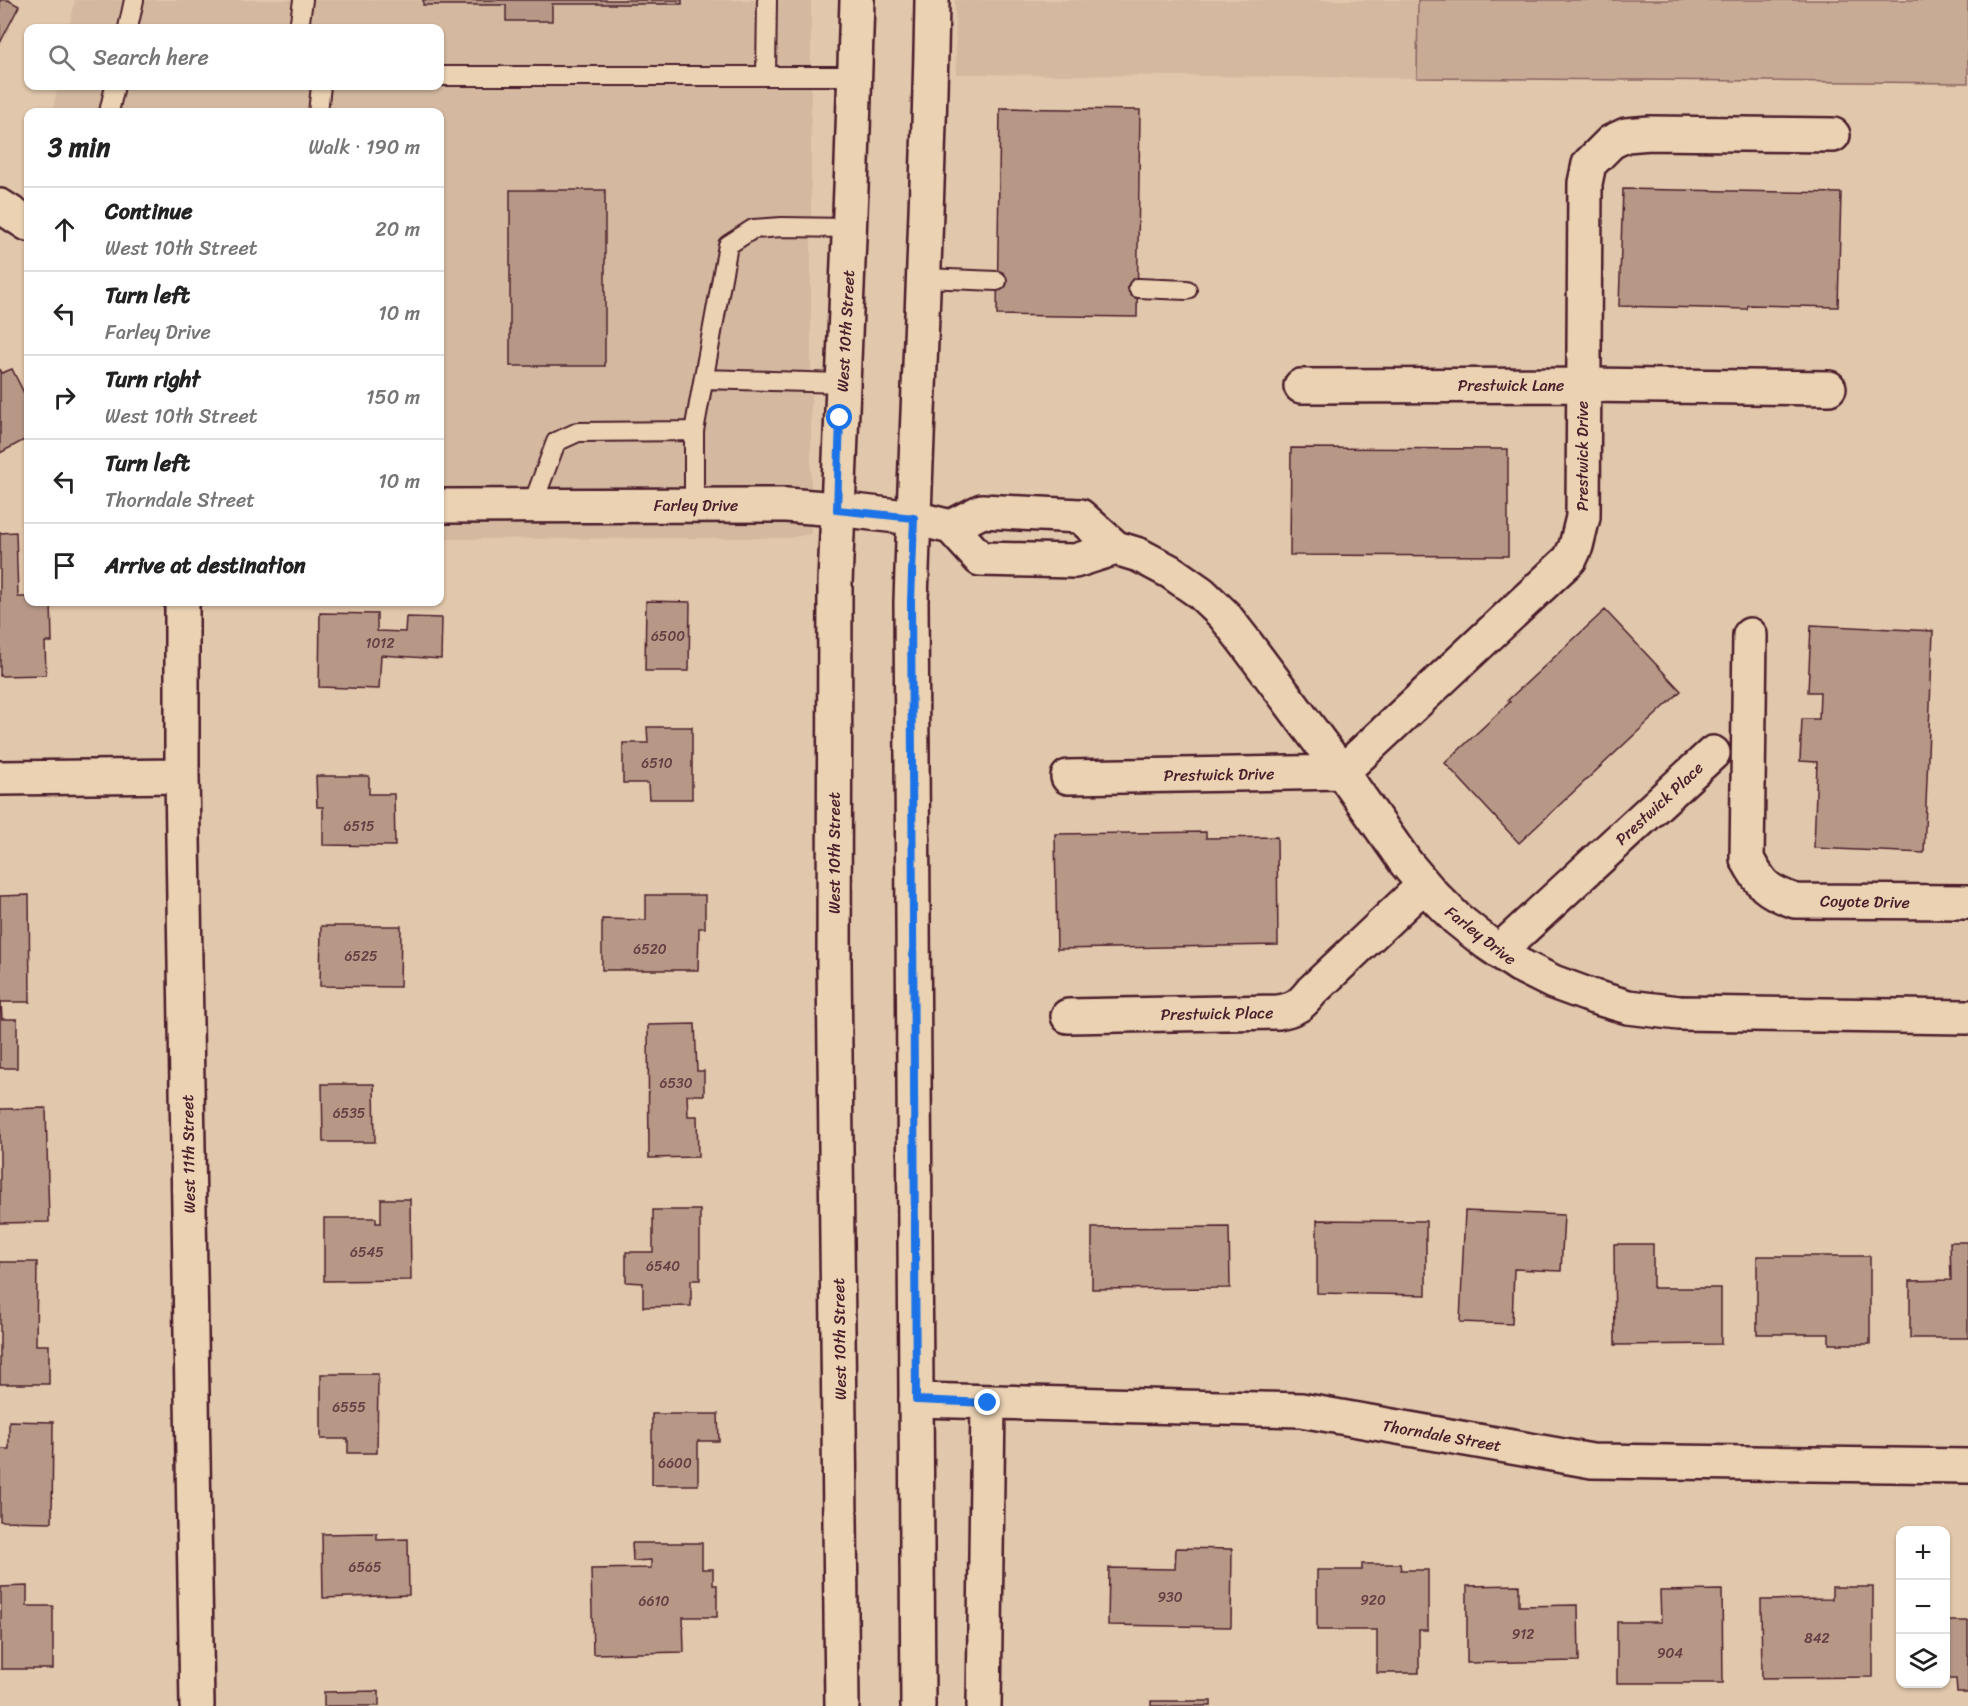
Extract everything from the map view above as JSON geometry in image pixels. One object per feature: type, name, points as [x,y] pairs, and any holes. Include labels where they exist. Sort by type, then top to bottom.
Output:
[{"type":"street","name":"West 10th Street","points":[[842,1706],[834,962],[835,583],[857,0]]},
{"type":"street","points":[[918,1706],[911,626],[932,0]]},
{"type":"street","name":"Prestwick Drive","points":[[1068,777],[1342,772],[1570,559],[1576,546],[1582,517],[1585,183],[1589,164],[1611,142],[1626,135],[1650,133],[1833,135]]},
{"type":"street","points":[[0,206],[24,221]]},
{"type":"street","name":"Prestwick Lane","points":[[1301,386],[1583,385],[1829,388]]},
{"type":"street","name":"Farley Drive","points":[[444,506],[786,505],[914,518],[951,527],[982,511],[1080,516],[1116,548],[1139,555],[1171,572],[1209,600],[1224,615],[1424,885],[1457,919],[1519,965],[1553,982],[1594,997],[1628,1007],[1655,1011],[1701,1014],[1968,1017]]},
{"type":"street","points":[[951,527],[980,559],[1075,561],[1116,548]]},
{"type":"street","name":"West 11th Street","points":[[182,606],[182,776],[197,1706]]},
{"type":"street","name":"Coyote Drive","points":[[1750,635],[1747,859],[1765,888],[1794,901],[1968,902]]},
{"type":"street","name":"Prestwick Place","points":[[1499,951],[1713,753]]},
{"type":"street","points":[[0,778],[182,776]]},
{"type":"street","name":"Prestwick Place","points":[[1068,1016],[1290,1010],[1303,1004],[1312,991],[1424,885]]},
{"type":"street","name":"Thorndale Street","points":[[916,1400],[1301,1410],[1592,1461],[1968,1466]]},
{"type":"street","points":[[984,1706],[988,1403]]},
{"type":"lane","points":[[129,24],[134,0]]},
{"type":"lane","points":[[300,24],[303,0]]},
{"type":"lane","points":[[766,76],[767,0]]},
{"type":"lane","points":[[444,76],[855,76]]},
{"type":"lane","points":[[110,108],[114,90]]},
{"type":"lane","points":[[318,108],[321,90]]},
{"type":"lane","points":[[694,505],[694,431],[728,245],[753,229],[849,228]]},
{"type":"lane","points":[[924,278],[997,281]]},
{"type":"lane","points":[[1138,288],[1187,290]]},
{"type":"lane","points":[[704,379],[842,382]]},
{"type":"lane","points":[[532,506],[556,442],[578,432],[694,431]]},
{"type":"shaded area","points":[[75,0],[811,0],[811,534],[788,538],[444,539],[444,108],[53,108],[57,90],[444,90],[444,24],[70,24]]},
{"type":"shaded area","points":[[955,0],[1418,0],[1417,78],[956,74]]},
{"type":"shaded area","points":[[1418,0],[1968,0],[1968,83],[1417,78]]},
{"type":"building","points":[[0,0],[8,0],[19,6],[0,43]]},
{"type":"building","points":[[423,0],[682,0],[682,4],[552,4],[552,21],[506,21],[506,5],[423,5]]},
{"type":"building","points":[[1000,108],[1140,110],[1137,317],[997,315]]},
{"type":"building","points":[[1623,189],[1841,193],[1838,307],[1748,305],[1747,309],[1619,306]]},
{"type":"building","points":[[510,190],[605,190],[605,366],[510,366]]},
{"type":"building","points":[[0,369],[2,373],[12,369],[24,393],[24,440],[0,453]]},
{"type":"building","points":[[1291,448],[1508,449],[1508,556],[1290,555]]},
{"type":"building","points":[[16,532],[18,597],[24,597],[24,606],[51,606],[52,642],[45,642],[46,675],[0,676],[0,533]]},
{"type":"building","points":[[646,601],[690,602],[689,671],[645,671]]},
{"type":"building","points":[[1605,610],[1681,691],[1519,843],[1445,763],[1510,702],[1508,700]]},
{"type":"building","points":[[320,613],[377,614],[377,631],[405,632],[406,617],[442,618],[441,659],[381,655],[379,689],[319,687]]},
{"type":"building","points":[[1811,625],[1933,631],[1924,853],[1814,848],[1817,762],[1800,761],[1802,719],[1819,719],[1820,692],[1808,692]]},
{"type":"building","points":[[647,727],[692,727],[692,799],[649,799],[648,783],[623,783],[623,743],[648,743]]},
{"type":"building","points":[[316,776],[369,776],[369,794],[394,794],[395,846],[323,845],[323,807],[317,807]]},
{"type":"building","points":[[1206,832],[1206,838],[1277,837],[1278,945],[1057,949],[1055,834]]},
{"type":"building","points":[[29,895],[30,1002],[1,1002],[2,1019],[17,1019],[17,1068],[0,1068],[0,896]]},
{"type":"building","points":[[646,895],[705,895],[705,928],[699,928],[698,970],[602,970],[602,919],[646,920]]},
{"type":"building","points":[[321,926],[401,926],[400,987],[320,986]]},
{"type":"building","points":[[695,1024],[697,1071],[704,1071],[704,1095],[687,1095],[688,1116],[697,1116],[698,1157],[649,1158],[648,1025]]},
{"type":"building","points":[[322,1084],[374,1084],[375,1142],[323,1142]]},
{"type":"building","points":[[46,1108],[49,1222],[0,1223],[0,1109]]},
{"type":"building","points":[[381,1199],[410,1199],[411,1280],[324,1281],[324,1218],[376,1218],[376,1223],[381,1223]]},
{"type":"building","points":[[653,1210],[700,1210],[700,1280],[691,1280],[691,1306],[643,1307],[643,1283],[626,1282],[626,1252],[653,1252]]},
{"type":"building","points":[[1465,1211],[1564,1215],[1561,1271],[1514,1269],[1512,1324],[1460,1322]]},
{"type":"building","points":[[1317,1220],[1426,1221],[1426,1295],[1317,1293]]},
{"type":"building","points":[[1229,1227],[1230,1288],[1092,1289],[1092,1228]]},
{"type":"building","points":[[1950,1242],[1968,1242],[1968,1338],[1910,1338],[1910,1281],[1951,1280]]},
{"type":"building","points":[[1614,1244],[1653,1244],[1653,1288],[1721,1288],[1721,1344],[1615,1345]]},
{"type":"building","points":[[1757,1256],[1870,1256],[1870,1344],[1829,1344],[1829,1334],[1757,1334]]},
{"type":"building","points":[[0,1262],[37,1262],[36,1345],[49,1345],[49,1384],[0,1384]]},
{"type":"building","points":[[321,1374],[378,1374],[377,1453],[348,1453],[348,1439],[321,1439]]},
{"type":"building","points":[[652,1414],[718,1414],[719,1441],[698,1441],[698,1485],[652,1485]]},
{"type":"building","points":[[9,1421],[53,1422],[52,1522],[0,1521],[0,1449],[9,1449]]},
{"type":"building","points":[[377,1533],[377,1540],[408,1539],[409,1595],[323,1598],[322,1534]]},
{"type":"building","points":[[632,1543],[702,1543],[702,1569],[713,1569],[713,1585],[717,1585],[717,1617],[683,1617],[684,1652],[593,1654],[591,1569],[651,1568],[651,1560],[633,1561]]},
{"type":"building","points":[[1176,1548],[1232,1549],[1231,1627],[1108,1625],[1109,1568],[1175,1569]]},
{"type":"building","points":[[1362,1564],[1400,1564],[1401,1570],[1428,1570],[1428,1630],[1419,1630],[1419,1673],[1377,1673],[1377,1630],[1317,1630],[1317,1570],[1362,1570]]},
{"type":"building","points":[[1519,1585],[1519,1606],[1578,1605],[1579,1661],[1467,1663],[1467,1586]]},
{"type":"building","points":[[27,1586],[27,1606],[53,1606],[53,1669],[1,1669],[1,1587]]},
{"type":"building","points":[[1832,1587],[1873,1587],[1873,1677],[1762,1678],[1761,1600],[1832,1599]]},
{"type":"building","points":[[1722,1590],[1723,1683],[1617,1683],[1617,1622],[1661,1622],[1660,1591]]},
{"type":"building","points":[[1950,1621],[1968,1621],[1968,1693],[1957,1693],[1956,1679],[1950,1679]]},
{"type":"building","points":[[379,1691],[379,1706],[324,1706],[324,1692]]},
{"type":"building","points":[[1151,1701],[1211,1701],[1211,1706],[1151,1706]]},
{"type":"route","points":[[840,418],[837,510],[914,518],[911,602],[916,1400],[988,1403]]}]
